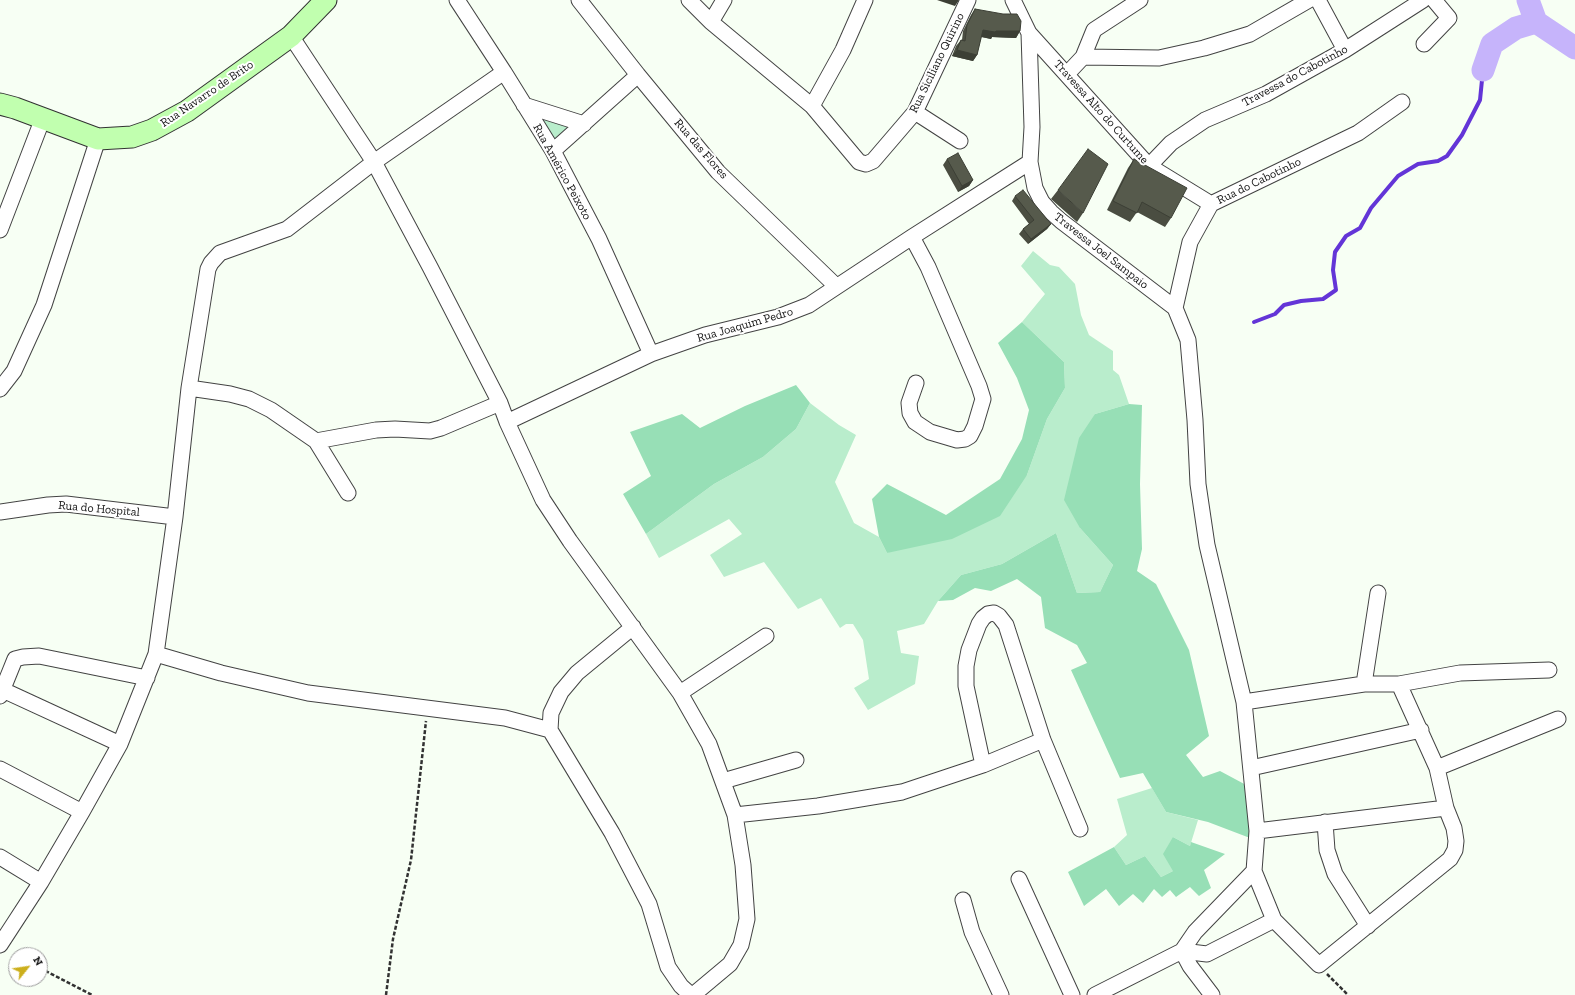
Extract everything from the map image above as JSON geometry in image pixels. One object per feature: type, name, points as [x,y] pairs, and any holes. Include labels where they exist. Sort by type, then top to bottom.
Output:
[{"type":"main road","name":"Rua Navarro de Brito","points":[[0,104],[43,118],[98,139],[132,137],[152,130],[187,110],[291,36],[326,0]]},
{"type":"street","name":"Rua Américo Peixoto","points":[[457,0],[553,151],[599,239],[651,354]]},
{"type":"street","name":"Rua das Flores","points":[[579,0],[638,75],[718,172],[836,286]]},
{"type":"street","points":[[689,0],[711,22],[812,106],[843,50],[865,0]]},
{"type":"street","points":[[711,22],[724,0]]},
{"type":"street","name":"Rua Siciliano Quirino","points":[[812,106],[859,162],[866,164],[873,161],[915,112],[968,0]]},
{"type":"street","name":"Travessa Alto do Curtume","points":[[1013,0],[1029,33],[1149,166],[1210,204]]},
{"type":"street","points":[[1067,74],[1084,57],[1094,30],[1140,0]]},
{"type":"street","points":[[1084,57],[1159,58],[1204,48],[1250,34],[1309,0]]},
{"type":"street","points":[[1318,0],[1345,50]]},
{"type":"street","name":"Travessa do Cabotinho","points":[[1149,166],[1171,142],[1205,120],[1266,94],[1345,50],[1423,0]]},
{"type":"street","points":[[1424,44],[1449,18],[1434,0]]},
{"type":"street","name":"Travessa Joel Sampaio","points":[[1029,33],[1032,127],[1030,162],[1034,188],[1050,212],[1175,308]]},
{"type":"street","points":[[291,36],[374,162],[500,403],[507,422],[543,500],[570,541],[633,627],[680,693],[709,744],[735,816],[744,866],[747,918],[741,945],[730,964],[692,995],[681,986],[668,967],[649,904],[612,833],[550,730],[551,713],[561,692],[577,673],[633,627]]},
{"type":"street","points":[[0,945],[41,882],[120,744],[156,654],[175,517],[189,388],[208,269],[215,257],[220,253],[288,229],[374,162],[504,72]]},
{"type":"street","points":[[553,151],[638,75]]},
{"type":"street","name":"Rua do Cabotinho","points":[[1175,308],[1190,242],[1210,204],[1358,133],[1402,102]]},
{"type":"street","points":[[524,105],[584,124]]},
{"type":"street","points":[[915,112],[960,141]]},
{"type":"street","points":[[0,230],[43,118]]},
{"type":"street","points":[[0,389],[14,370],[44,305],[98,139]]},
{"type":"street","name":"Rua Joaquim Pedro","points":[[507,422],[651,354],[705,335],[778,317],[809,305],[836,286],[1030,162]]},
{"type":"street","points":[[912,237],[928,267],[979,386],[983,399],[975,426],[970,436],[957,440],[930,432],[915,422],[910,413],[909,403],[916,383]]},
{"type":"street","points":[[1175,308],[1188,340],[1195,420],[1198,484],[1207,545],[1244,702],[1257,831],[1254,871],[1274,920],[1319,965],[1450,859],[1455,850],[1456,841],[1454,828],[1446,808],[1436,768],[1421,730],[1399,684]]},
{"type":"street","points":[[189,388],[230,394],[249,399],[271,410],[316,441],[348,493]]},
{"type":"street","points":[[316,441],[376,430],[395,429],[430,431],[441,428],[500,403]]},
{"type":"street","name":"Rua do Hospital","points":[[0,512],[66,504],[175,517]]},
{"type":"street","points":[[1364,684],[1378,592]]},
{"type":"street","points":[[983,765],[966,686],[966,666],[969,650],[979,624],[988,614],[994,613],[1000,616],[1006,625],[1044,740],[1080,829]]},
{"type":"street","points":[[680,693],[766,636]]},
{"type":"street","points":[[156,654],[221,673],[308,693],[505,718],[550,730]]},
{"type":"street","points":[[120,744],[2,693],[15,659],[39,656],[147,678]]},
{"type":"street","points":[[1244,702],[1364,684],[1399,684],[1460,673],[1549,670]]},
{"type":"street","points":[[1436,768],[1558,718]]},
{"type":"street","points":[[1250,768],[1421,730]]},
{"type":"street","points":[[735,816],[818,806],[902,792],[983,765],[1044,740]]},
{"type":"street","points":[[723,781],[796,760]]},
{"type":"street","points":[[0,769],[82,812]]},
{"type":"street","points":[[1257,831],[1446,808]]},
{"type":"street","points":[[1325,822],[1327,850],[1335,874],[1368,926]]},
{"type":"street","points":[[0,857],[41,882]]},
{"type":"street","points":[[1095,995],[1182,951],[1196,932],[1254,871]]},
{"type":"street","points":[[1019,879],[1072,995]]},
{"type":"street","points":[[963,900],[972,932],[1001,995]]},
{"type":"street","points":[[1182,951],[1207,954],[1274,920]]},
{"type":"street","points":[[1182,951],[1190,966],[1212,995]]},
{"type":"path","points":[[386,995],[393,939],[411,860],[428,709]]},
{"type":"path","points":[[1319,965],[1348,995]]},
{"type":"path","points":[[48,972],[92,995]]},
{"type":"green space","points":[[536,112],[576,127],[554,148]]},
{"type":"green space","points":[[1033,251],[1050,265],[1059,267],[1075,284],[1081,315],[1089,335],[1113,351],[1113,370],[1119,375],[1129,404],[1095,414],[1080,528],[1113,565],[1100,592],[1077,593],[1056,533],[1002,564],[961,575],[938,601],[924,624],[897,631],[901,653],[919,656],[915,684],[868,710],[854,688],[869,679],[863,640],[853,624],[846,624],[840,628],[821,598],[798,609],[764,562],[724,577],[710,555],[742,534],[729,519],[659,558],[646,534],[714,484],[763,457],[796,429],[810,403],[839,425],[856,435],[835,482],[854,523],[879,537],[887,553],[1027,475],[1047,419],[1065,388],[1064,362],[1022,322],[1045,294],[1021,266]]},
{"type":"green space","points":[[1022,322],[1064,362],[1065,388],[1047,419],[1027,475],[1000,516],[952,539],[887,553],[879,537],[872,499],[887,484],[946,515],[1000,479],[1022,439],[1029,410],[1017,378],[998,343]]},
{"type":"green space","points":[[796,385],[810,403],[796,429],[763,457],[714,484],[646,534],[623,494],[651,476],[630,432],[682,414],[700,428],[745,406]]},
{"type":"green space","points":[[1129,404],[1142,405],[1140,484],[1142,549],[1137,571],[1156,584],[1189,650],[1209,736],[1186,755],[1203,777],[1220,771],[1248,786],[1250,838],[1208,822],[1166,812],[1143,773],[1120,778],[1071,670],[1087,663],[1077,645],[1045,628],[1041,597],[1017,579],[991,591],[975,588],[953,600],[938,601],[961,575],[1002,564],[1056,533],[1077,593],[1100,592],[1113,565],[1080,528],[1064,500],[1079,438],[1095,414]]},
{"type":"green space","points":[[1152,788],[1166,812],[1198,820],[1190,846],[1173,837],[1173,871],[1161,877],[1145,856],[1126,865],[1114,847],[1127,835],[1117,799]]},
{"type":"green space","points":[[1173,837],[1190,846],[1191,842],[1225,854],[1204,870],[1211,888],[1199,896],[1190,887],[1176,897],[1170,890],[1162,897],[1154,889],[1143,903],[1133,894],[1119,906],[1106,889],[1084,906],[1068,872],[1114,847],[1126,865],[1145,856],[1161,877],[1173,871],[1163,854]]},
{"type":"building","points":[[975,9],[1003,14],[1017,14],[1021,21],[1020,31],[995,32],[983,30],[977,55],[957,50],[961,40],[965,41],[967,25]]},
{"type":"building","points":[[1088,149],[1108,164],[1083,213],[1058,190]]},
{"type":"building","points":[[958,153],[973,180],[962,186],[947,159]]},
{"type":"building","points":[[1134,159],[1187,188],[1171,218],[1142,202],[1137,213],[1113,201]]},
{"type":"building","points":[[1023,190],[1051,224],[1031,239],[1023,229],[1034,220],[1015,196]]},
{"type":"waterway","points":[[1528,0],[1536,22],[1575,48]]},
{"type":"waterway","points":[[1483,70],[1492,44],[1516,28],[1536,22]]},
{"type":"waterway","points":[[1254,322],[1275,314],[1284,305],[1301,301],[1323,299],[1336,290],[1333,270],[1335,252],[1346,236],[1360,228],[1371,208],[1398,176],[1418,164],[1438,161],[1447,156],[1462,135],[1480,100],[1483,70]]}]
